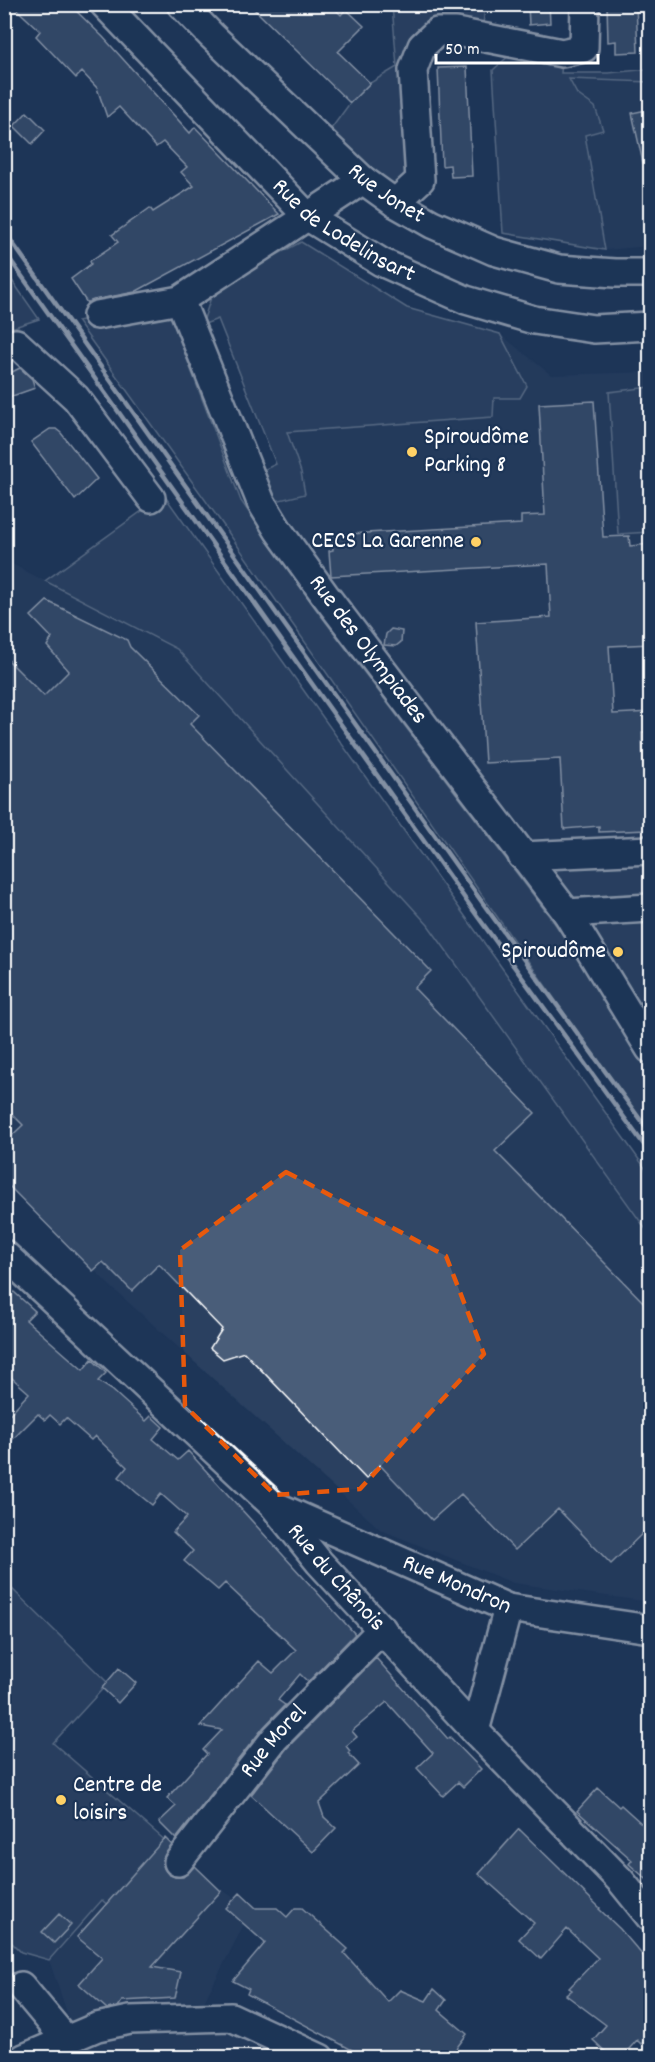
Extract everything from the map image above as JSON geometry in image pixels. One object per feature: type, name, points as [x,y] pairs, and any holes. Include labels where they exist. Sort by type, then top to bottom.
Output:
[{"type":"street","name":"Rue de Lodelinsart","points":[[104,4],[308,217],[381,262],[466,300],[534,320],[594,329],[651,326]]},
{"type":"street","name":"Rue Jonet","points":[[181,4],[363,180],[395,203],[432,224],[494,251],[559,269],[651,273]]},
{"type":"street","points":[[395,203],[420,180],[413,70],[422,46],[437,32],[456,32],[562,53],[584,48],[585,4]]},
{"type":"street","points":[[96,315],[180,300],[363,180]]},
{"type":"street","name":"Rue des Olympiades","points":[[180,300],[261,502],[278,530],[325,596],[567,913],[651,1048]]},
{"type":"street","points":[[20,341],[76,398],[151,498]]},
{"type":"street","points":[[522,856],[651,850]]},
{"type":"street","points":[[567,913],[651,908]]},
{"type":"street","name":"Rue du Chênois","points":[[4,1254],[273,1505],[319,1562],[475,1731],[621,1881],[651,1917]]},
{"type":"street","name":"Rue Mondron","points":[[273,1505],[508,1608],[651,1629]]},
{"type":"street","points":[[475,1731],[508,1608]]},
{"type":"street","name":"Rue Morel","points":[[178,1862],[274,1738],[382,1629]]},
{"type":"street","points":[[21,1986],[66,2040]]},
{"type":"street","points":[[24,2058],[97,2027],[130,2020],[231,2017],[320,2058]]},
{"type":"highlighted area","points":[[286,1172],[446,1256],[484,1354],[360,1489],[275,1495],[185,1406],[180,1250]]},
{"type":"shaded area","points":[[392,5],[485,5],[482,37],[437,32],[416,62],[419,167],[394,191],[331,129],[350,103],[370,83],[397,67]]},
{"type":"shaded area","points":[[513,52],[562,63],[561,73],[608,73],[650,69],[650,82],[569,79],[577,94],[595,107],[603,130],[585,135],[605,250],[503,233],[493,70]]},
{"type":"shaded area","points":[[569,79],[650,82],[650,246],[605,250],[585,135],[603,130],[595,107],[577,94]]},
{"type":"shaded area","name":"CECS La Garenne","points":[[301,242],[407,308],[500,334],[551,375],[650,372],[650,835],[531,841],[467,767],[325,583],[271,493],[276,464],[217,319]]},
{"type":"shaded area","points":[[301,242],[407,308],[500,334],[527,386],[520,398],[494,398],[493,417],[287,432],[301,472],[305,494],[276,501],[261,471],[276,464],[218,319],[202,325],[214,288]]},
{"type":"shaded area","points":[[4,269],[39,319],[4,330]]},
{"type":"shaded area","points":[[170,302],[174,325],[241,501],[316,609],[553,921],[650,1061],[650,1132],[77,321]]},
{"type":"shaded area","points":[[650,387],[650,532],[618,534],[609,392]]},
{"type":"shaded area","points":[[164,495],[650,1175],[650,1235],[428,925],[177,649],[45,581]]},
{"type":"shaded area","points":[[4,560],[177,649],[428,925],[650,1231],[650,1602],[513,1583],[381,1530],[107,1283],[5,1177]]},
{"type":"shaded area","name":"Spiroudôme","points":[[650,850],[650,1049],[522,856]]},
{"type":"shaded area","name":"Centre de loisirs","points":[[4,1581],[108,1683],[53,1743],[183,1856],[133,1928],[102,1900],[49,1960],[21,1952],[5,1936]]},
{"type":"shaded area","points":[[178,1862],[252,1909],[204,2002],[140,2019],[231,2017],[320,2058],[24,2058],[75,2036],[49,1960],[102,1900],[132,1927]]},
{"type":"building","points":[[11,4],[69,4],[103,37],[190,133],[195,127],[279,214],[135,292],[87,303],[71,279],[91,264],[90,261],[118,242],[112,235],[150,208],[153,212],[194,186],[181,172],[187,167],[163,142],[156,147],[119,107],[107,117],[97,88],[82,72],[76,78],[36,36],[40,31]]},
{"type":"building","points":[[249,4],[330,4],[341,15],[346,9],[364,26],[338,52],[370,83],[350,103]]},
{"type":"building","points":[[528,4],[549,4],[550,23],[529,25]]},
{"type":"building","points":[[607,4],[636,4],[638,52],[616,53],[616,41],[608,42]]},
{"type":"building","points":[[467,67],[472,176],[451,177],[450,165],[442,166],[438,68]]},
{"type":"building","points":[[651,109],[651,162],[643,163],[632,113]]},
{"type":"building","points":[[27,112],[45,130],[32,144],[14,126]]},
{"type":"building","points":[[20,368],[32,379],[35,388],[4,399],[4,376]]},
{"type":"building","points":[[594,401],[603,537],[629,536],[630,546],[651,544],[651,644],[609,646],[613,714],[651,712],[651,732],[642,732],[643,768],[651,767],[651,819],[646,819],[647,830],[599,832],[599,826],[564,829],[560,759],[485,763],[476,622],[551,617],[548,564],[331,576],[329,551],[333,550],[332,535],[521,524],[521,516],[545,515],[539,404]]},
{"type":"building","points":[[50,429],[56,429],[61,433],[97,479],[75,500],[31,442]]},
{"type":"building","points":[[47,601],[127,640],[130,647],[199,715],[190,724],[431,971],[414,988],[535,1113],[495,1151],[651,1310],[651,1525],[611,1564],[558,1509],[515,1550],[461,1494],[432,1520],[380,1465],[366,1479],[244,1352],[223,1359],[210,1348],[222,1329],[159,1264],[132,1291],[103,1262],[93,1271],[4,1181],[4,1143],[23,1125],[4,1106],[4,656],[44,696],[69,671],[47,646],[52,638],[31,616]]},
{"type":"building","points":[[391,629],[402,631],[401,642],[396,646],[384,645],[386,634]]},
{"type":"building","points":[[4,1283],[35,1311],[26,1320],[83,1370],[92,1359],[106,1373],[98,1381],[112,1390],[146,1421],[151,1416],[163,1427],[153,1439],[178,1460],[188,1451],[355,1634],[308,1682],[300,1674],[278,1700],[285,1705],[263,1728],[176,1839],[159,1822],[176,1806],[167,1798],[207,1754],[203,1750],[222,1730],[200,1726],[259,1661],[273,1673],[296,1650],[225,1583],[218,1590],[184,1561],[193,1551],[173,1532],[187,1517],[161,1494],[152,1505],[137,1493],[119,1477],[127,1467],[95,1436],[91,1440],[66,1418],[60,1424],[50,1415],[45,1420],[38,1414],[4,1448],[4,1420],[29,1393],[4,1371]]},
{"type":"building","points":[[376,1658],[448,1739],[450,1737],[481,1769],[463,1787],[458,1782],[443,1796],[417,1768],[433,1753],[387,1702],[352,1731],[357,1737],[346,1746],[350,1751],[348,1753],[359,1765],[319,1803],[324,1817],[336,1828],[313,1852],[251,1795],[287,1748]]},
{"type":"building","points":[[119,1668],[136,1683],[118,1703],[102,1688]]},
{"type":"building","points":[[598,1788],[651,1832],[651,1883],[629,1864],[632,1860],[577,1811]]},
{"type":"building","points":[[519,1829],[600,1908],[651,1965],[651,2036],[641,2044],[637,2040],[621,2058],[612,2058],[593,2040],[606,2025],[566,1995],[572,1990],[569,1988],[598,1958],[567,1929],[541,1959],[519,1939],[534,1923],[479,1874]]},
{"type":"building","points":[[165,1838],[172,1845],[162,1860],[168,1874],[183,1877],[195,1866],[221,1891],[152,1967],[181,1972],[175,1998],[122,2001],[118,2007],[107,2009],[79,1984],[102,1958],[77,1937]]},
{"type":"building","points":[[240,1893],[256,1908],[277,1908],[287,1917],[295,1908],[302,1908],[348,1949],[344,1953],[388,2002],[400,1990],[426,2001],[434,1989],[446,2000],[439,2010],[467,2034],[449,2058],[367,2058],[247,1994],[249,1989],[233,1981],[265,1943],[226,1908]]},
{"type":"building","points":[[59,1914],[71,1925],[54,1943],[42,1932]]},
{"type":"railway","points":[[4,231],[487,909],[650,1133]]},
{"type":"railway","points":[[4,251],[478,917],[650,1153]]},
{"type":"place","name":"Spiroudôme Parking 8","points":[[412,452]]},
{"type":"place","name":"CECS La Garenne","points":[[476,542]]},
{"type":"place","name":"Spiroudôme","points":[[618,952]]},
{"type":"place","name":"Centre de loisirs","points":[[61,1800]]}]
